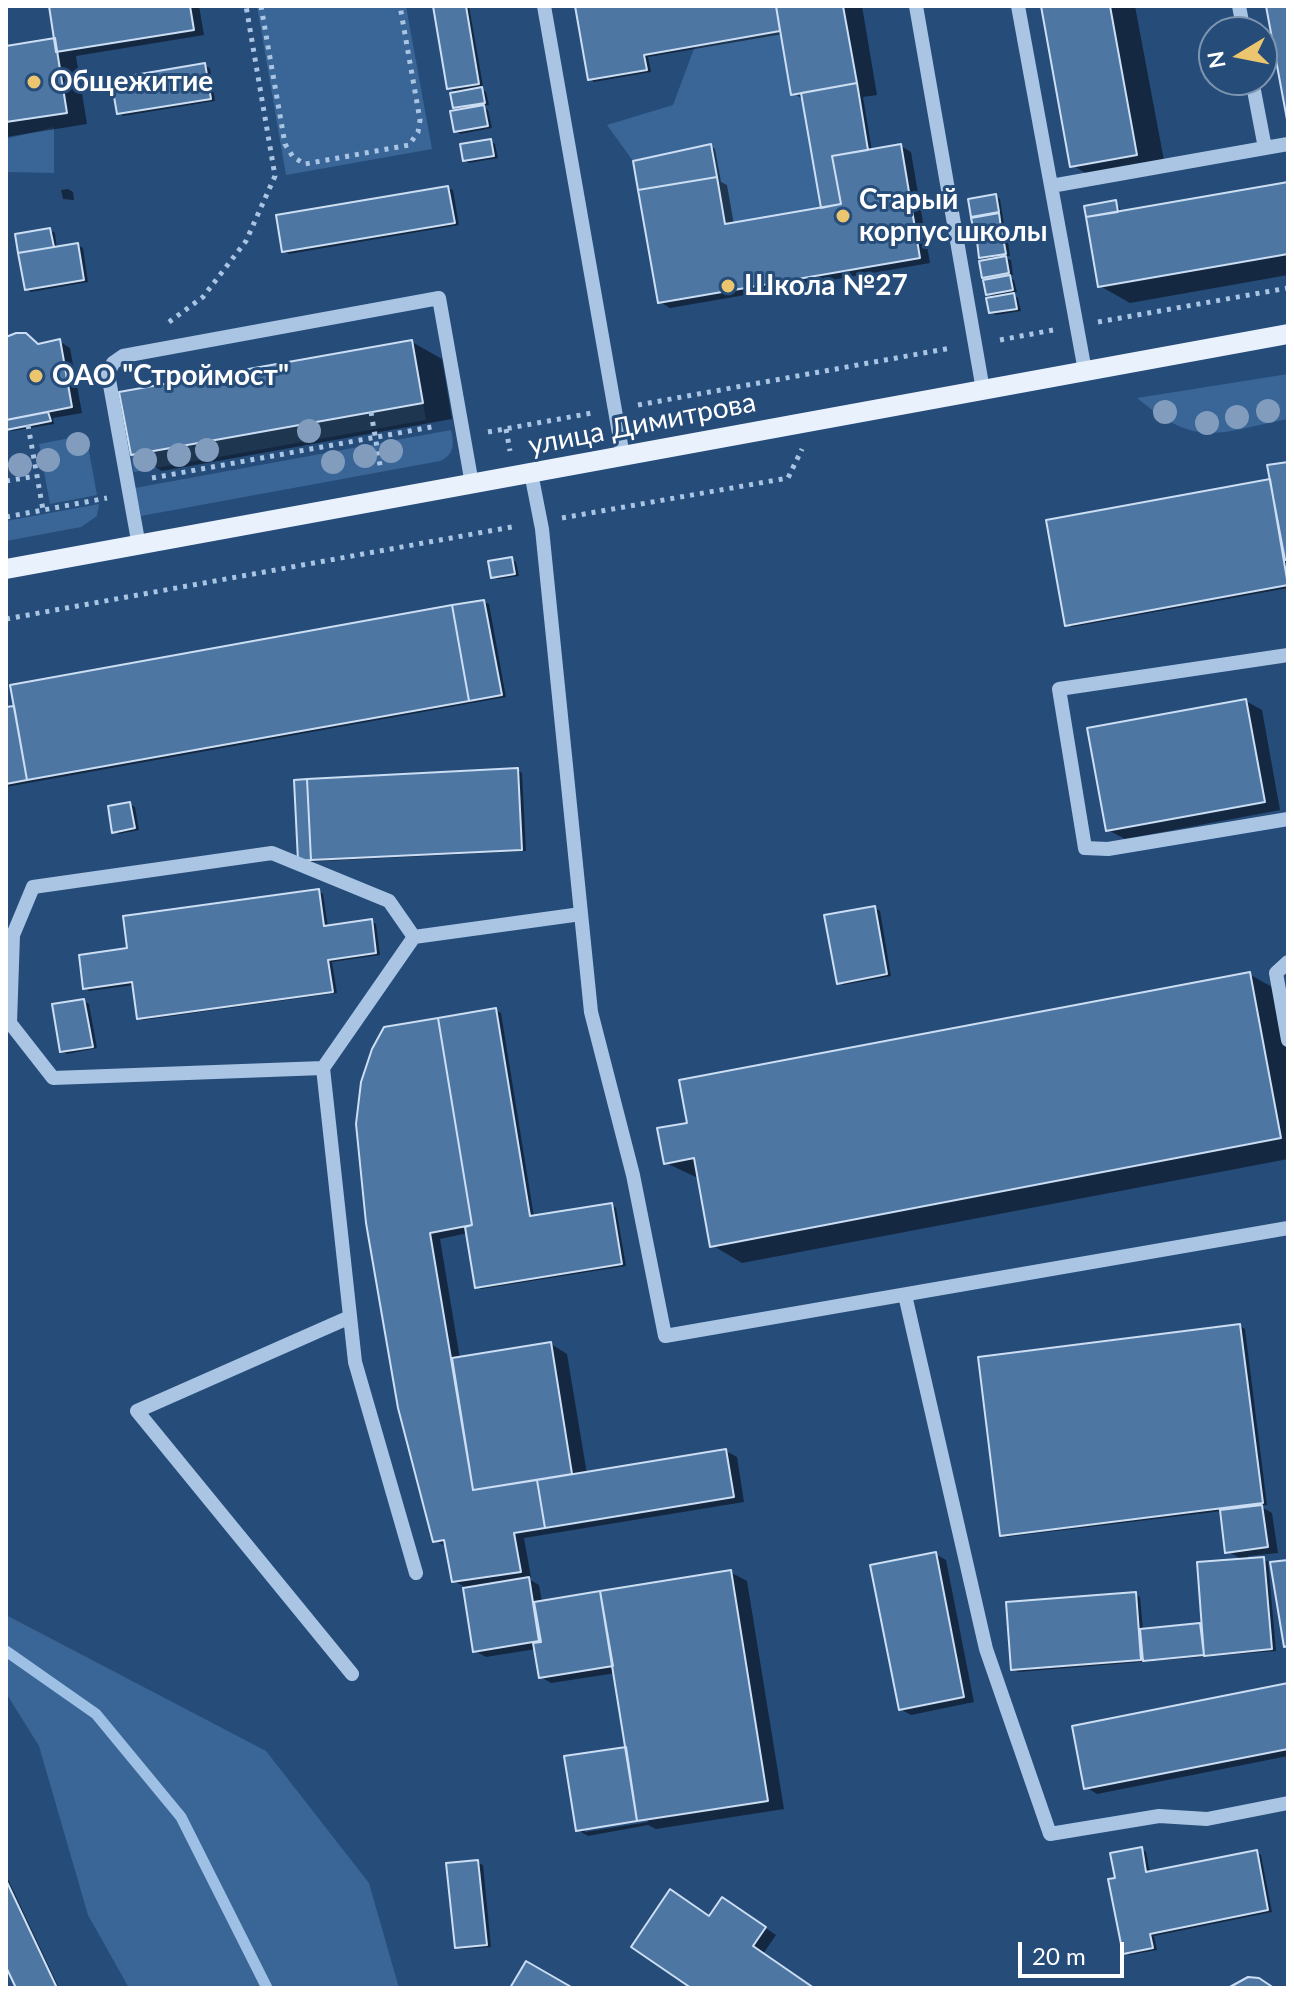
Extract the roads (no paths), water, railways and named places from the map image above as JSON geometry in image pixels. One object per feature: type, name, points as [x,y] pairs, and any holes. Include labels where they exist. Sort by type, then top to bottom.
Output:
[{"type":"main road","name":"улица Димитрова","points":[[6,569],[1288,334]]},
{"type":"lane","points":[[544,6],[623,456]]},
{"type":"lane","points":[[916,6],[983,390]]},
{"type":"lane","points":[[1018,6],[1085,371]]},
{"type":"lane","points":[[1255,96],[1265,148]]},
{"type":"lane","points":[[1051,186],[1288,144]]},
{"type":"lane","points":[[139,546],[108,374],[113,363],[123,356],[439,298],[472,484]]},
{"type":"lane","points":[[531,473],[541,522],[591,1012],[633,1175],[665,1336],[1288,1228]]},
{"type":"lane","points":[[1288,655],[1059,689],[1085,848],[1108,849],[1288,819]]},
{"type":"lane","points":[[323,1068],[53,1078],[10,1023],[13,935],[33,887],[272,853],[389,901],[414,937]]},
{"type":"lane","points":[[416,1573],[355,1362],[323,1068],[414,937],[581,914]]},
{"type":"lane","points":[[1288,962],[1276,973],[1288,1040]]},
{"type":"lane","points":[[905,1295],[986,1649],[1050,1834],[1159,1816],[1207,1819],[1288,1803]]},
{"type":"lane","points":[[350,1317],[137,1411],[352,1674]]},
{"type":"waterway","points":[[6,1651],[96,1714],[181,1817],[267,1988]]},
{"type":"place","name":"Общежитие","points":[[34,82]]},
{"type":"place","name":"Старый корпус школы","points":[[843,216]]},
{"type":"place","name":"Школа №27","points":[[728,286]]},
{"type":"place","name":"ОАО \"Строймост\"","points":[[36,376]]}]
